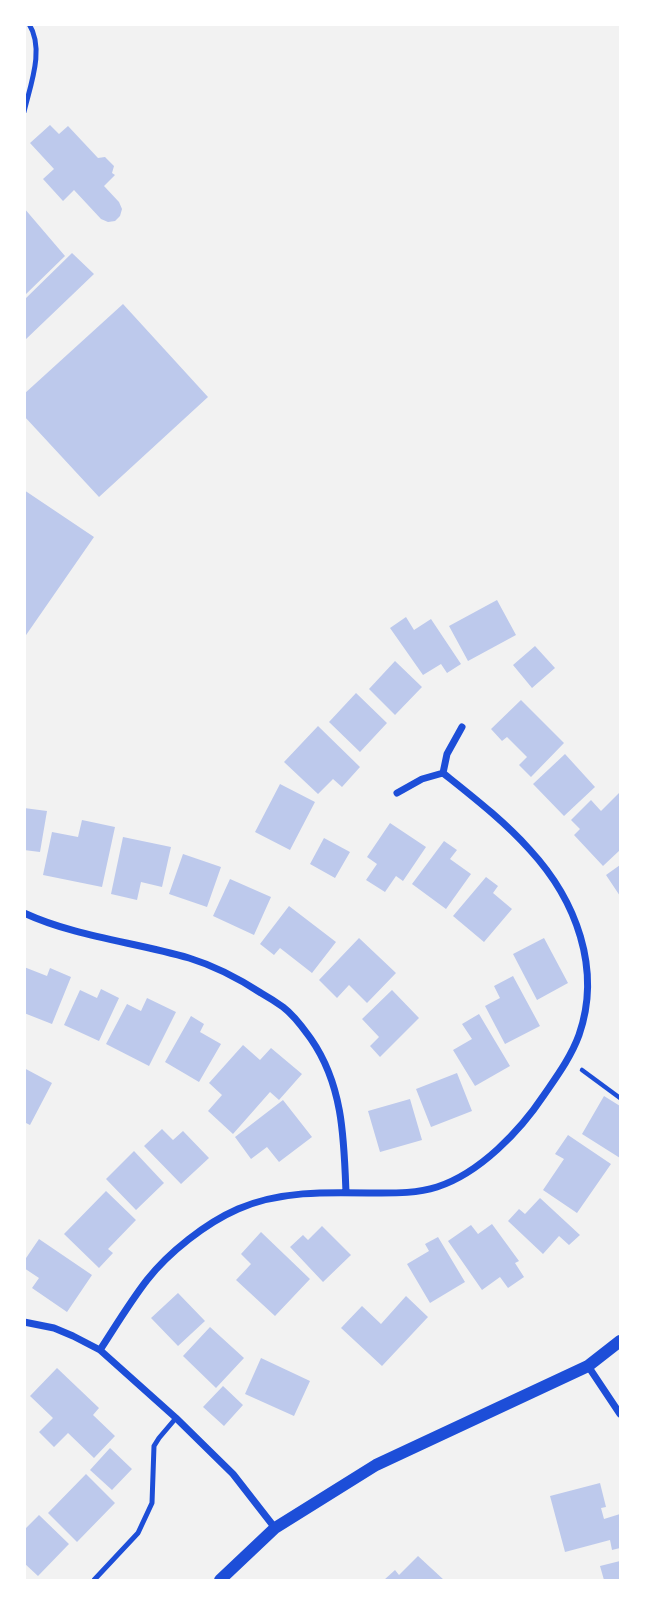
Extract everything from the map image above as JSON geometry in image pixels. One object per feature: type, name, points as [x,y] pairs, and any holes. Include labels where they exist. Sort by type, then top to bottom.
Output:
[{"type":"street","points":[[443,773],[447,754],[462,727]]},
{"type":"street","points":[[397,793],[422,779],[443,773]]},
{"type":"street","points":[[100,1350],[160,1265],[179,1247],[217,1220],[239,1208],[286,1196],[419,1192],[439,1186],[466,1173],[488,1158],[508,1139],[540,1101],[567,1059],[578,1037],[589,991],[584,947],[566,900],[531,850],[485,806],[443,773]]},
{"type":"street","points":[[24,913],[62,927],[189,958],[238,978],[284,1008],[301,1024],[329,1070],[344,1131],[346,1193]]},
{"type":"street","points":[[24,1322],[54,1328],[100,1350],[233,1474],[275,1528]]},
{"type":"street","points":[[220,1580],[275,1528],[376,1465],[588,1366],[621,1341]]},
{"type":"street","points":[[588,1366],[621,1414]]},
{"type":"lane","points":[[24,112],[37,58],[37,46],[29,24]]},
{"type":"lane","points":[[94,1580],[138,1533],[152,1503],[153,1446],[176,1418]]},
{"type":"path","points":[[567,1059],[621,1098]]},
{"type":"building","points":[[50,125],[59,134],[68,126],[98,158],[105,157],[114,166],[112,173],[115,175],[104,186],[122,209],[115,221],[101,219],[74,190],[63,201],[43,179],[54,169],[30,143]]},
{"type":"building","points":[[24,208],[65,256],[24,296]]},
{"type":"building","points":[[72,253],[94,274],[24,341],[24,300]]},
{"type":"building","points":[[123,304],[208,397],[99,497],[24,416],[24,394]]},
{"type":"building","points":[[24,490],[94,537],[24,638]]},
{"type":"building","points":[[497,600],[516,635],[468,661],[449,626]]},
{"type":"building","points":[[406,617],[414,630],[431,619],[461,664],[447,673],[441,664],[423,675],[390,628]]},
{"type":"building","points":[[535,646],[555,668],[532,688],[513,665]]},
{"type":"building","points":[[395,661],[422,687],[395,715],[369,689]]},
{"type":"building","points":[[356,693],[387,723],[360,752],[329,722]]},
{"type":"building","points":[[521,700],[564,743],[531,777],[519,765],[527,757],[507,737],[502,741],[491,729]]},
{"type":"building","points":[[318,726],[360,767],[342,787],[333,779],[318,794],[284,762]]},
{"type":"building","points":[[565,754],[595,787],[564,816],[533,784]]},
{"type":"building","points":[[280,784],[315,802],[290,850],[255,832]]},
{"type":"building","points":[[620,792],[620,850],[603,866],[574,835],[580,829],[571,820],[591,800],[601,811]]},
{"type":"building","points":[[24,808],[47,811],[40,852],[24,850]]},
{"type":"building","points":[[82,820],[115,827],[102,887],[43,875],[52,832],[78,837]]},
{"type":"building","points":[[390,823],[426,847],[403,881],[396,876],[385,892],[366,880],[377,864],[367,857]]},
{"type":"building","points":[[123,837],[171,847],[162,887],[141,882],[137,900],[111,894]]},
{"type":"building","points":[[324,838],[350,852],[335,878],[310,864]]},
{"type":"building","points":[[444,841],[457,850],[450,859],[471,874],[446,909],[412,884]]},
{"type":"building","points":[[183,854],[221,867],[207,907],[169,894]]},
{"type":"building","points":[[620,865],[620,896],[606,875]]},
{"type":"building","points":[[486,877],[498,886],[493,893],[512,909],[484,942],[453,916]]},
{"type":"building","points":[[230,879],[271,897],[254,935],[213,916]]},
{"type":"building","points":[[289,906],[336,942],[312,973],[280,948],[274,955],[260,944]]},
{"type":"building","points":[[359,938],[396,973],[367,1003],[349,985],[337,998],[319,980]]},
{"type":"building","points":[[544,938],[568,983],[537,1000],[513,954]]},
{"type":"building","points":[[24,967],[47,976],[50,968],[71,977],[52,1024],[24,1013]]},
{"type":"building","points":[[513,976],[540,1026],[505,1044],[485,1006],[500,998],[494,986]]},
{"type":"building","points":[[101,989],[119,998],[99,1041],[64,1025],[80,990],[97,998]]},
{"type":"building","points":[[392,990],[419,1018],[380,1057],[370,1046],[379,1037],[362,1019]]},
{"type":"building","points":[[147,998],[176,1012],[149,1066],[106,1044],[127,1004],[141,1011]]},
{"type":"building","points":[[479,1014],[510,1066],[475,1086],[453,1050],[472,1039],[462,1024]]},
{"type":"building","points":[[191,1016],[204,1024],[200,1032],[221,1044],[199,1082],[165,1062]]},
{"type":"building","points":[[243,1045],[260,1060],[271,1048],[302,1074],[279,1100],[270,1092],[233,1134],[208,1111],[222,1095],[209,1083]]},
{"type":"building","points":[[24,1068],[52,1083],[30,1125],[24,1122]]},
{"type":"building","points":[[457,1073],[472,1111],[431,1127],[416,1089]]},
{"type":"building","points":[[604,1096],[620,1106],[620,1158],[582,1134]]},
{"type":"building","points":[[410,1099],[422,1140],[380,1152],[368,1111]]},
{"type":"building","points":[[283,1100],[312,1137],[279,1162],[267,1147],[251,1159],[235,1137]]},
{"type":"building","points":[[162,1129],[173,1140],[183,1131],[209,1158],[181,1184],[144,1146]]},
{"type":"building","points":[[568,1135],[611,1164],[577,1213],[543,1190],[564,1159],[555,1154]]},
{"type":"building","points":[[134,1151],[164,1183],[136,1210],[106,1179]]},
{"type":"building","points":[[106,1191],[136,1220],[108,1249],[113,1253],[99,1268],[64,1234]]},
{"type":"building","points":[[540,1198],[580,1235],[569,1245],[559,1236],[543,1254],[508,1221],[519,1209],[525,1214]]},
{"type":"building","points":[[492,1224],[519,1261],[515,1263],[524,1277],[508,1288],[500,1277],[482,1290],[448,1241],[471,1225],[478,1234]]},
{"type":"building","points":[[322,1226],[351,1255],[323,1282],[290,1247],[303,1235],[308,1240]]},
{"type":"building","points":[[261,1232],[310,1279],[275,1316],[236,1280],[251,1264],[241,1254]]},
{"type":"building","points":[[438,1237],[465,1282],[430,1303],[407,1264],[429,1251],[425,1244]]},
{"type":"building","points":[[39,1239],[92,1275],[67,1312],[32,1288],[39,1278],[24,1268],[24,1261]]},
{"type":"building","points":[[178,1293],[205,1321],[178,1346],[151,1318]]},
{"type":"building","points":[[406,1296],[428,1317],[382,1366],[341,1328],[362,1306],[381,1324]]},
{"type":"building","points":[[210,1327],[244,1358],[216,1388],[183,1356]]},
{"type":"building","points":[[261,1358],[310,1381],[294,1416],[245,1394]]},
{"type":"building","points":[[57,1368],[99,1408],[93,1415],[115,1436],[94,1458],[68,1433],[54,1447],[39,1432],[53,1418],[30,1396]]},
{"type":"building","points":[[223,1386],[243,1405],[224,1426],[203,1407]]},
{"type":"building","points":[[110,1448],[132,1469],[112,1490],[90,1470]]},
{"type":"building","points":[[86,1474],[115,1503],[77,1542],[48,1513]]},
{"type":"building","points":[[600,1483],[606,1507],[601,1508],[604,1519],[620,1514],[620,1548],[612,1550],[610,1540],[565,1552],[550,1496]]},
{"type":"building","points":[[39,1515],[69,1544],[38,1576],[24,1563],[24,1530]]},
{"type":"building","points":[[418,1556],[444,1580],[384,1580],[395,1570],[399,1575]]},
{"type":"building","points":[[620,1561],[620,1580],[604,1580],[600,1566]]}]
